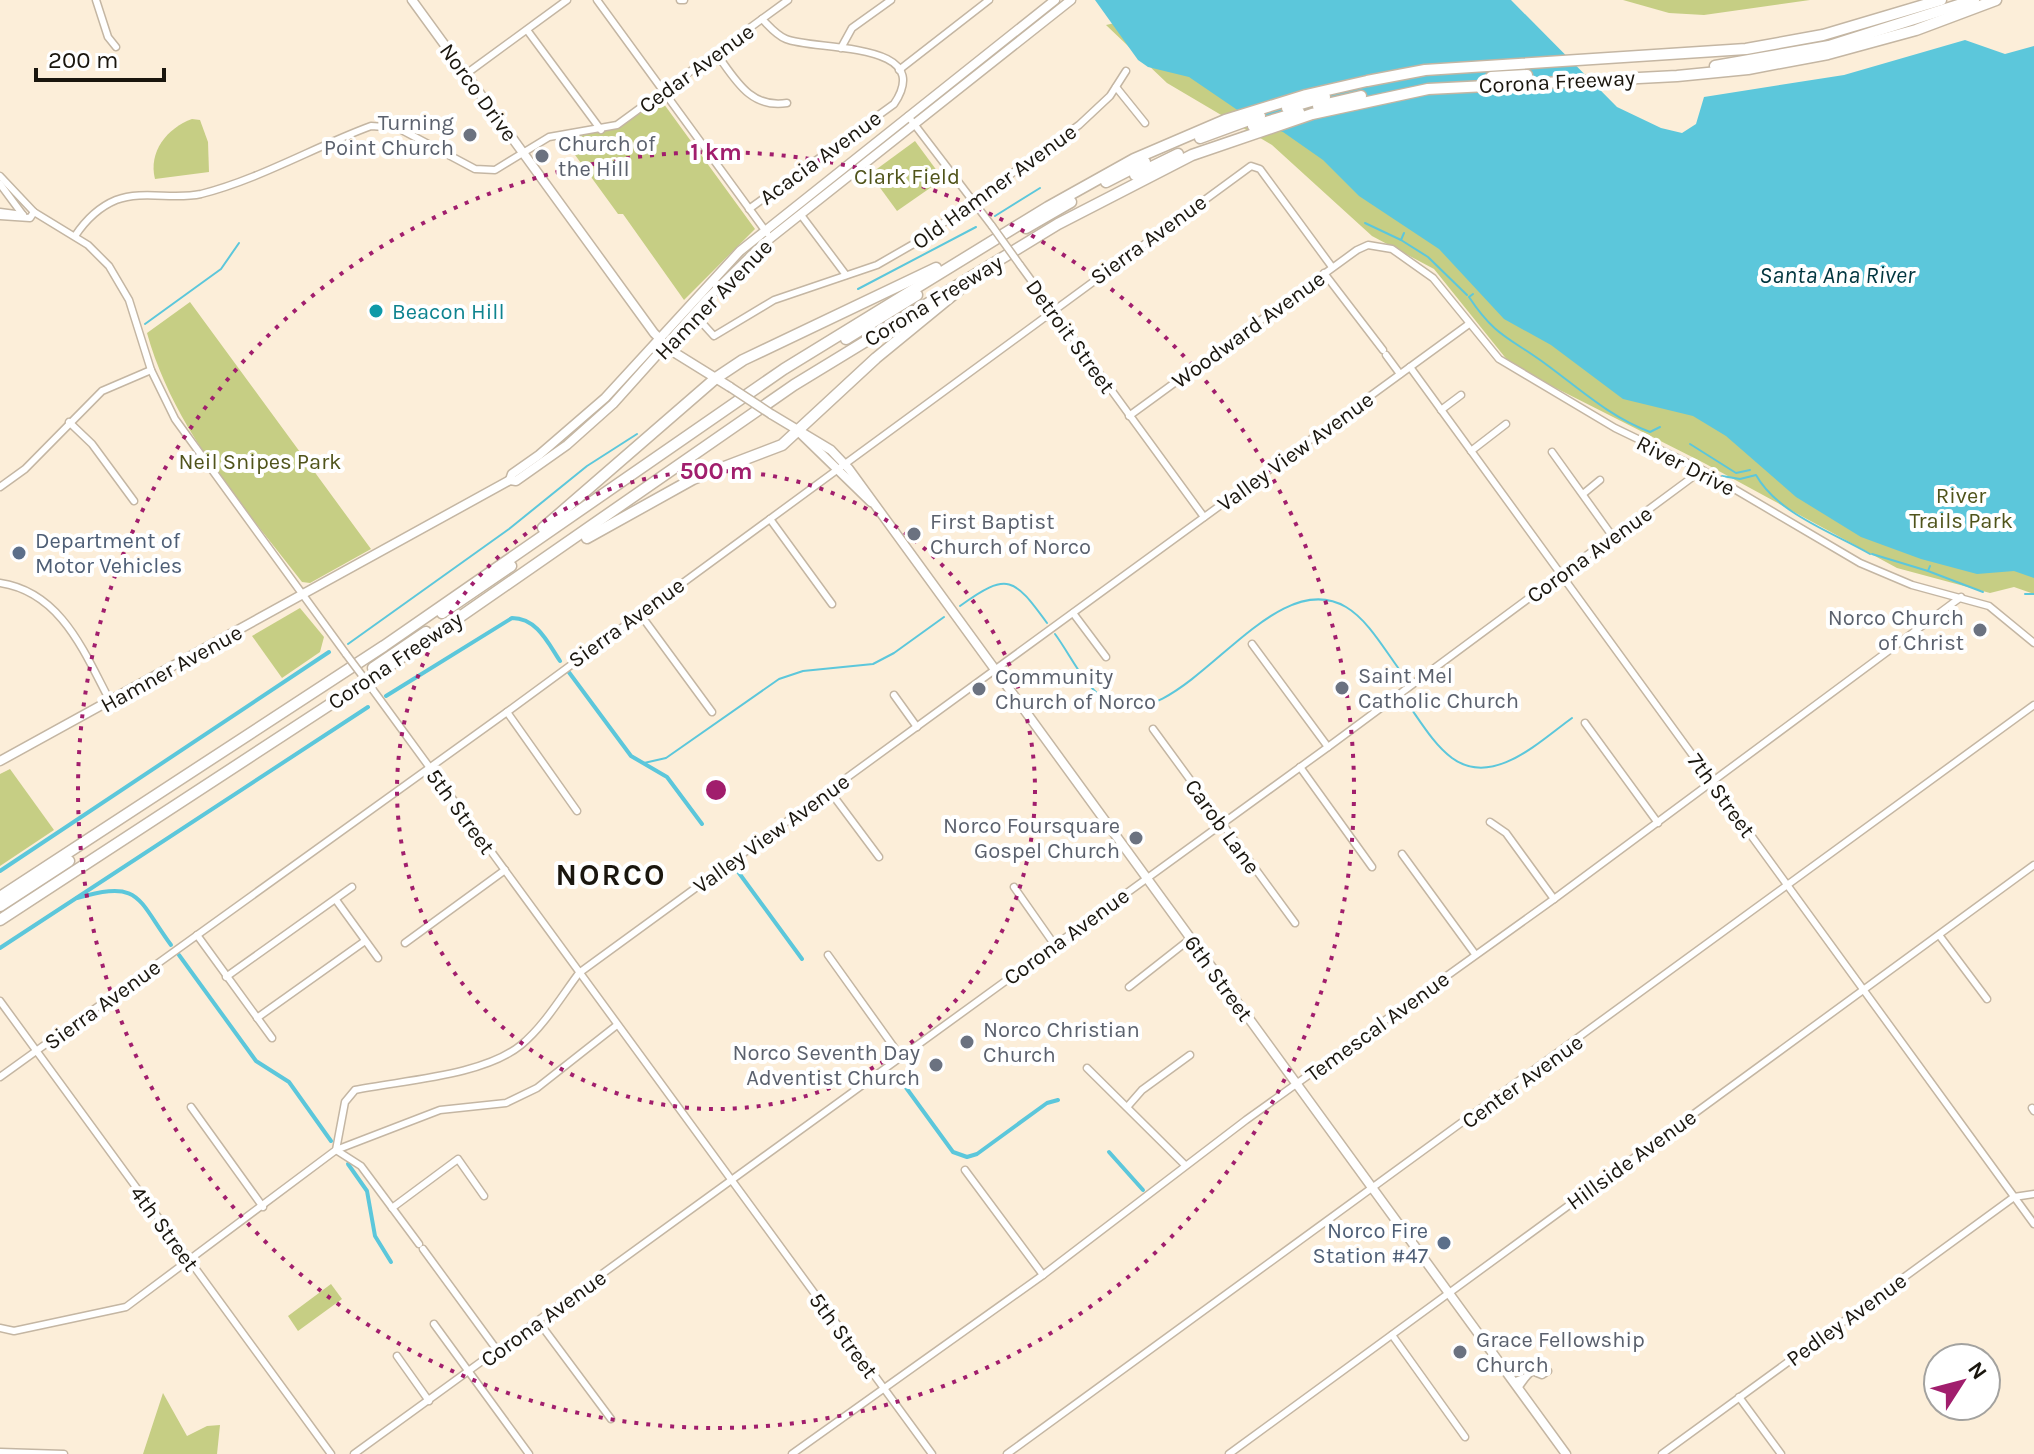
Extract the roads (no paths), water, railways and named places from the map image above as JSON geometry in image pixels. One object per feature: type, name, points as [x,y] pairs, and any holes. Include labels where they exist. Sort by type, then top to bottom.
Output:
[{"type":"highway","name":"Corona Freeway","points":[[0,897],[472,585],[705,421],[989,243],[1122,165],[1232,129],[1428,89],[1599,69],[1823,35],[1941,0]]},
{"type":"highway","points":[[1599,69],[1696,68],[1815,49],[1891,29],[1974,0]]},
{"type":"highway","name":"Corona Freeway","points":[[0,920],[547,558],[729,428],[999,260],[1232,129],[1306,95],[1425,70],[1720,72],[1828,54],[1916,30],[1996,0]]},
{"type":"highway","points":[[0,912],[476,590],[766,388],[1100,185],[1232,129]]},
{"type":"highway","points":[[472,585],[657,432],[716,378],[743,360],[989,243]]},
{"type":"highway","points":[[547,558],[693,479],[782,445],[800,432],[876,358],[999,260]]},
{"type":"highway","points":[[115,823],[154,808]]},
{"type":"highway","points":[[124,838],[154,808]]},
{"type":"highway","points":[[0,906],[154,808]]},
{"type":"main road","name":"Norco Drive","points":[[412,0],[663,342]]},
{"type":"main road","name":"Hamner Avenue","points":[[0,761],[510,480],[516,481],[545,462],[613,404],[733,257],[801,215],[1055,0]]},
{"type":"main road","name":"Hamner Avenue","points":[[510,480],[512,474],[550,446],[694,314],[768,234],[911,120],[1071,0]]},
{"type":"main road","name":"6th Street","points":[[663,342],[800,432],[842,465],[1566,1454]]},
{"type":"main road","points":[[613,404],[612,399],[621,388],[621,383]]},
{"type":"street","points":[[96,0],[108,37],[116,47]]},
{"type":"street","points":[[466,74],[567,0]]},
{"type":"street","points":[[597,0],[768,234]]},
{"type":"street","name":"Cedar Avenue","points":[[601,130],[617,125],[788,0]]},
{"type":"street","points":[[841,48],[852,28],[891,0]]},
{"type":"street","points":[[762,19],[787,40],[881,54],[899,70],[989,0]]},
{"type":"street","points":[[527,30],[601,130]]},
{"type":"street","points":[[716,53],[747,94],[771,106],[787,103]]},
{"type":"street","name":"Acacia Avenue","points":[[749,209],[894,104],[902,83],[899,70]]},
{"type":"street","name":"Old Hamner Avenue","points":[[694,314],[714,336],[774,300],[895,256],[1079,125],[1116,87],[1126,71]]},
{"type":"street","points":[[1116,87],[1145,123]]},
{"type":"street","name":"Detroit Street","points":[[911,120],[1204,517]]},
{"type":"street","points":[[75,236],[88,219],[117,200],[148,195],[181,197],[215,190],[371,126],[398,128],[421,144],[475,169],[495,170],[561,133],[601,130]]},
{"type":"street","name":"Sierra Avenue","points":[[0,1077],[507,712],[560,670],[1251,166],[1260,169],[1332,267]]},
{"type":"street","name":"5th Street","points":[[0,176],[34,212],[75,236],[99,255],[124,289],[151,370],[175,419],[932,1454]]},
{"type":"street","points":[[0,184],[23,215]]},
{"type":"street","points":[[0,214],[21,220],[30,218],[34,212]]},
{"type":"street","points":[[0,214],[34,212]]},
{"type":"street","points":[[801,215],[846,275]]},
{"type":"street","name":"Woodward Avenue","points":[[1129,416],[1332,267],[1368,245]]},
{"type":"street","name":"River Drive","points":[[1368,245],[1392,249],[1433,278],[1499,359],[1615,428],[1702,470],[1860,563],[1912,585],[1989,606],[2034,643]]},
{"type":"street","points":[[1324,273],[1400,374]]},
{"type":"street","name":"Valley View Avenue","points":[[336,1150],[345,1102],[355,1090],[482,1065],[505,1057],[538,1028],[579,973],[1469,324]]},
{"type":"street","name":"7th Street","points":[[1410,367],[2034,1224]]},
{"type":"street","points":[[0,487],[25,469],[102,391],[151,370]]},
{"type":"street","points":[[1441,410],[1461,395]]},
{"type":"street","points":[[69,422],[92,444],[134,501]]},
{"type":"street","points":[[1471,451],[1506,424]]},
{"type":"street","points":[[1552,452],[1613,537]]},
{"type":"street","name":"Corona Avenue","points":[[354,1454],[1328,747],[1702,470]]},
{"type":"street","points":[[1583,494],[1600,480]]},
{"type":"street","points":[[770,519],[832,604]]},
{"type":"street","points":[[0,583],[32,592],[63,618],[110,701]]},
{"type":"street","name":"Temescal Avenue","points":[[792,1454],[1043,1275],[1185,1165],[1658,823],[1961,597]]},
{"type":"street","points":[[1073,613],[1106,657]]},
{"type":"street","points":[[640,614],[712,712]]},
{"type":"street","points":[[1252,644],[1328,747]]},
{"type":"street","points":[[894,695],[917,727]]},
{"type":"street","name":"Center Avenue","points":[[1007,1454],[2034,705]]},
{"type":"street","points":[[507,712],[577,811]]},
{"type":"street","points":[[1585,723],[1658,823]]},
{"type":"street","name":"Carob Lane","points":[[1153,729],[1295,923]]},
{"type":"street","points":[[1300,767],[1372,867]]},
{"type":"street","points":[[829,790],[879,857]]},
{"type":"street","points":[[1490,822],[1506,833],[1554,899]]},
{"type":"street","points":[[1402,854],[1475,954]]},
{"type":"street","name":"Hillside Avenue","points":[[1229,1454],[2034,865]]},
{"type":"street","points":[[405,943],[505,870]]},
{"type":"street","points":[[226,977],[352,887]]},
{"type":"street","points":[[1014,887],[1054,944]]},
{"type":"street","points":[[336,900],[378,958]]},
{"type":"street","points":[[197,935],[272,1038]]},
{"type":"street","points":[[1939,935],[1987,999]]},
{"type":"street","points":[[1129,987],[1190,939]]},
{"type":"street","points":[[257,1018],[365,941]]},
{"type":"street","points":[[828,955],[901,1057]]},
{"type":"street","name":"4th Street","points":[[0,1001],[331,1454]]},
{"type":"street","points":[[0,1328],[14,1331],[126,1307],[336,1150],[440,1110],[506,1103],[537,1088],[617,1025]]},
{"type":"street","points":[[1128,1106],[1142,1090],[1190,1055]]},
{"type":"street","points":[[1087,1068],[1185,1165]]},
{"type":"street","points":[[191,1107],[263,1207]]},
{"type":"street","points":[[336,1150],[361,1166],[497,1350]]},
{"type":"street","points":[[392,1208],[458,1159],[484,1196]]},
{"type":"street","points":[[965,1170],[1043,1275]]},
{"type":"street","name":"Pedley Avenue","points":[[1662,1454],[2014,1197],[2034,1194]]},
{"type":"street","points":[[538,1321],[611,1419]]},
{"type":"street","points":[[434,1324],[529,1454]]},
{"type":"street","points":[[1392,1335],[1465,1437]]},
{"type":"street","points":[[397,1356],[429,1401]]},
{"type":"street","points":[[1516,1385],[1532,1371],[1542,1375],[1548,1371]]},
{"type":"street","points":[[1739,1397],[1781,1454]]},
{"type":"street","points":[[0,1452],[64,1454]]},
{"type":"water","name":"Santa Ana River","points":[[1095,0],[1511,0],[1617,107],[1661,128],[1682,133],[1696,124],[1704,97],[1844,75],[1965,40],[2005,54],[2034,46],[2034,578],[2014,571],[1977,574],[1921,559],[1861,537],[1796,497],[1726,436],[1693,416],[1623,399],[1551,345],[1504,319],[1439,249],[1359,196],[1323,160],[1283,132],[1255,122],[1189,77],[1148,67],[1138,60]]},
{"type":"waterway","points":[[995,216],[1040,188]]},
{"type":"waterway","points":[[1365,223],[1401,240],[1404,233]]},
{"type":"waterway","points":[[858,289],[976,227]]},
{"type":"waterway","points":[[1401,240],[1428,257],[1467,295]]},
{"type":"waterway","points":[[145,324],[221,269],[239,243]]},
{"type":"waterway","points":[[1473,294],[1469,297],[1496,329],[1596,402],[1650,432],[1660,427]]},
{"type":"waterway","points":[[348,644],[509,529],[587,466],[637,434]]},
{"type":"waterway","points":[[1690,444],[1736,473],[1750,470]]},
{"type":"waterway","points":[[1722,476],[1740,479],[1756,475],[1766,489],[1792,511],[1870,554]]},
{"type":"waterway","points":[[1872,554],[1928,571]]},
{"type":"waterway","points":[[1930,566],[1928,571],[1983,592]]},
{"type":"waterway","points":[[960,606],[989,588],[1009,584],[1026,596],[1047,623]]},
{"type":"waterway","points":[[2025,594],[2034,594]]},
{"type":"waterway","points":[[1055,634],[1099,695],[1107,701],[1135,707],[1164,698],[1194,678],[1254,627],[1285,608],[1316,599],[1346,607],[1355,613],[1405,677]]},
{"type":"waterway","points":[[644,763],[666,758],[779,679],[803,671],[873,664],[894,653],[944,617]]},
{"type":"waterway","points":[[386,696],[512,618],[535,627],[560,661]]},
{"type":"waterway","points":[[0,871],[329,652]]},
{"type":"waterway","points":[[568,671],[631,756],[667,777],[702,824]]},
{"type":"waterway","points":[[1405,700],[1445,752],[1468,766],[1484,768],[1500,765],[1531,749],[1572,718]]},
{"type":"waterway","points":[[0,948],[368,707]]},
{"type":"waterway","points":[[736,869],[802,959]]},
{"type":"waterway","points":[[77,898],[114,891],[126,892],[143,904],[171,945]]},
{"type":"waterway","points":[[179,955],[256,1061],[289,1082],[331,1141]]},
{"type":"waterway","points":[[899,1078],[953,1152],[967,1157],[977,1154],[1047,1103],[1058,1100]]},
{"type":"waterway","points":[[1109,1152],[1143,1190]]},
{"type":"waterway","points":[[348,1164],[367,1191],[375,1236],[391,1262]]},
{"type":"place","name":"Turning Point Church","points":[[470,135]]},
{"type":"place","name":"Church of the Hill","points":[[542,156]]},
{"type":"place","name":"Beacon Hill","points":[[376,311]]},
{"type":"place","name":"First Baptist Church of Norco","points":[[914,534]]},
{"type":"place","name":"Department of Motor Vehicles","points":[[19,553]]},
{"type":"place","name":"Norco Church of Christ","points":[[1980,630]]},
{"type":"place","name":"Saint Mel Catholic Church","points":[[1342,688]]},
{"type":"place","name":"Community Church of Norco","points":[[979,689]]},
{"type":"place","name":"Norco Foursquare Gospel Church","points":[[1136,838]]},
{"type":"place","name":"Norco Christian Church","points":[[967,1042]]},
{"type":"place","name":"Norco Seventh Day Adventist Church","points":[[936,1065]]},
{"type":"place","name":"Norco Fire Station #47","points":[[1444,1243]]},
{"type":"place","name":"Grace Fellowship Church","points":[[1460,1352]]},
{"type":"district","name":"NORCO","points":[[611,875]]},
{"type":"park label","name":"Clark Field","points":[[907,176]]},
{"type":"park label","name":"Neil Snipes Park","points":[[260,461]]},
{"type":"park label","name":"River Trails Park","points":[[1961,508]]}]
